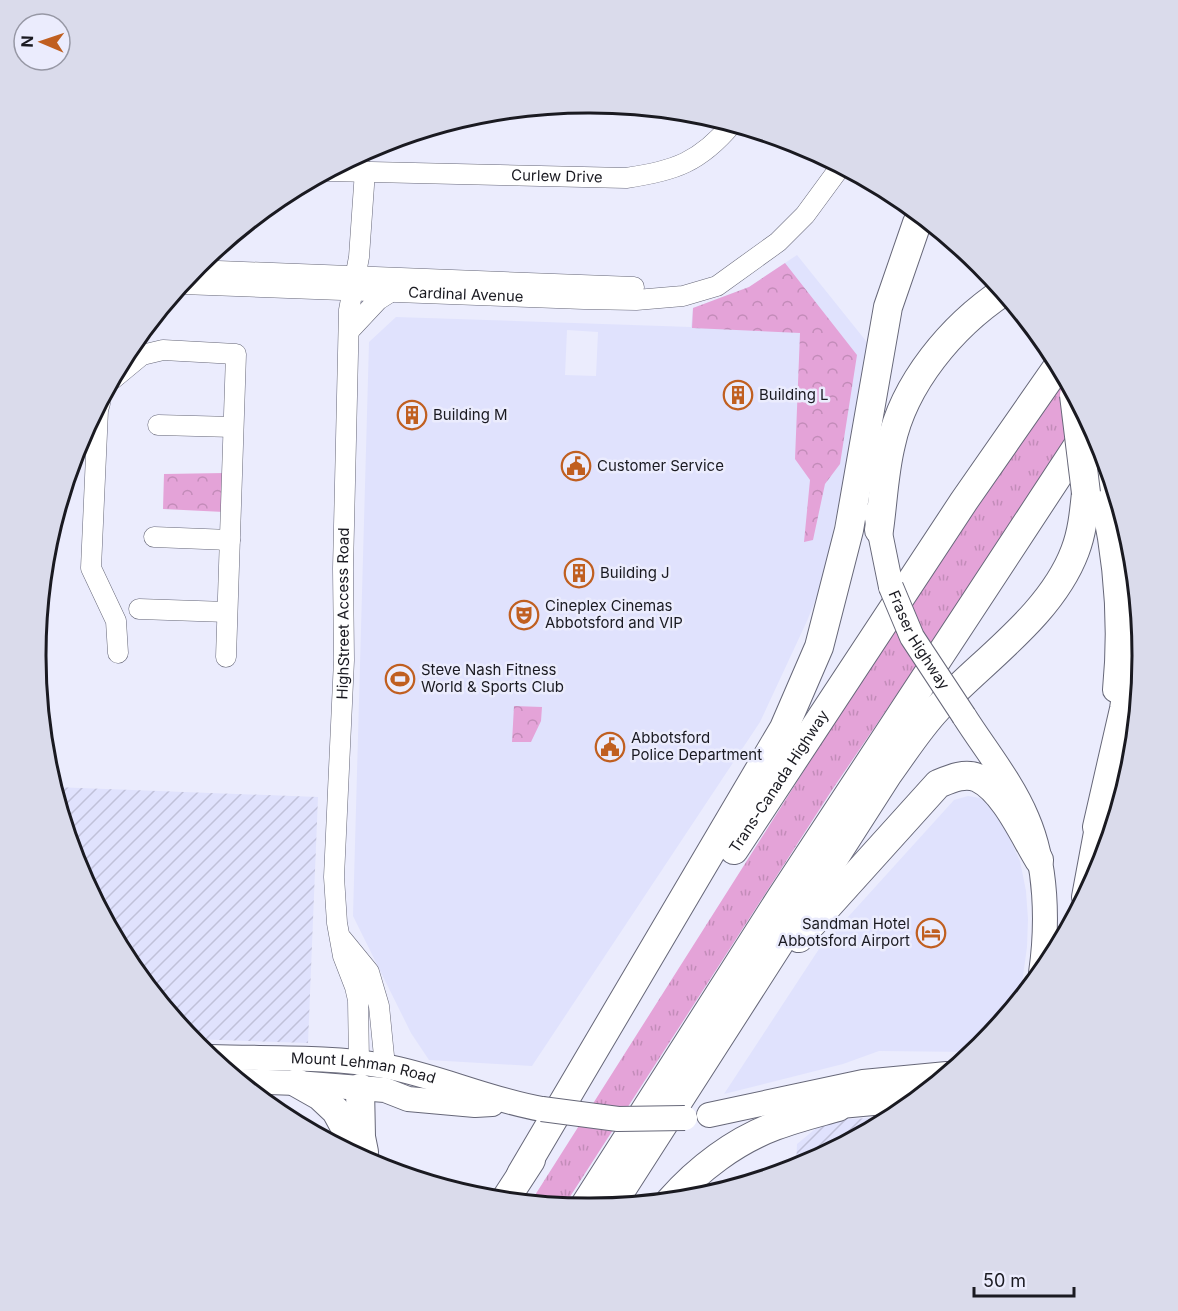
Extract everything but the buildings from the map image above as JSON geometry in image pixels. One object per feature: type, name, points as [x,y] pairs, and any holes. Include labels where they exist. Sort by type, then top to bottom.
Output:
[{"type":"highway","points":[[521,1174],[784,728],[819,647],[849,530],[888,307],[917,223]]},
{"type":"highway","points":[[879,530],[891,442],[905,404],[943,346],[979,308],[996,296]]},
{"type":"highway","name":"Trans-Canada Highway","points":[[510,1192],[963,501],[1053,374]]},
{"type":"highway","points":[[617,1197],[888,774],[916,735],[936,710],[1040,607],[1059,582],[1075,552],[1093,489],[1080,426]]},
{"type":"highway","points":[[589,1198],[786,890],[1085,436]]},
{"type":"highway","points":[[1097,827],[1124,710],[1132,658]]},
{"type":"highway","points":[[729,1022],[804,933],[938,784],[957,776],[977,778],[998,793],[1039,860]]},
{"type":"highway","points":[[363,1149],[361,1137],[368,1080]]},
{"type":"highway","points":[[297,1083],[320,1096],[336,1111],[354,1144]]},
{"type":"highway","points":[[680,1190],[713,1161],[753,1136],[787,1121],[838,1107]]},
{"type":"main road","name":"Fraser Highway","points":[[917,224],[874,462],[874,494],[879,530],[891,587],[901,614],[925,659],[1011,788],[1028,819],[1039,860],[1046,927],[1043,952]]},
{"type":"main road","points":[[1085,436],[1093,489],[1114,561],[1119,616],[1113,715],[1091,861]]},
{"type":"main road","name":"Mount Lehman Road","points":[[228,1060],[368,1080],[408,1099],[475,1105],[509,1104],[618,1119],[741,1116],[897,1102]]},
{"type":"main road","points":[[368,1080],[385,1066]]},
{"type":"main road","name":"Mount Lehman Road","points":[[385,1066],[474,1089],[509,1104]]},
{"type":"main road","name":"Mount Lehman Road","points":[[709,1115],[863,1082],[932,1075]]},
{"type":"main road","name":"Mount Lehman Road","points":[[253,1081],[297,1083],[368,1080]]},
{"type":"street","name":"Curlew Drive","points":[[345,171],[626,177],[662,173],[696,157],[718,141],[727,130]]},
{"type":"street","points":[[354,283],[364,171]]},
{"type":"street","name":"Cardinal Avenue","points":[[206,271],[354,283],[389,293],[636,300],[683,296],[717,286],[778,242],[805,215],[836,173]]},
{"type":"street","name":"Cardinal Avenue","points":[[194,284],[354,283],[637,287],[683,284],[743,268]]},
{"type":"street","name":"HighStreet Access Road","points":[[354,283],[349,330],[343,569],[344,660],[334,877],[337,923],[343,956],[356,987],[368,1080]]},
{"type":"street","points":[[349,330],[378,300],[389,293]]},
{"type":"street","points":[[132,363],[142,355],[163,350],[236,354],[226,657]]},
{"type":"street","points":[[158,425],[233,427]]},
{"type":"street","points":[[97,427],[91,568],[116,621],[118,653]]},
{"type":"street","points":[[154,537],[230,540]]},
{"type":"street","points":[[139,609],[227,612]]},
{"type":"street","name":"HighStreet Access Road","points":[[341,937],[369,972],[379,1006],[385,1066]]},
{"type":"shaded area","points":[[797,255],[870,346],[823,581],[807,621],[760,722],[532,1066],[429,1060],[411,1033],[353,916],[369,342],[396,317],[691,327],[693,308],[749,287]],"holes":[[[567,330],[598,332],[596,376],[565,375]]]},
{"type":"shaded area","points":[[63,787],[318,797],[308,1043],[205,1039],[159,986],[119,927],[88,863],[75,830]]},
{"type":"shaded area","name":"Sandman Hotel Abbotsford Airport","points":[[968,796],[980,798],[992,809],[1002,822],[1020,861],[1026,891],[1028,919],[1027,947],[1022,981],[1019,986],[997,1013],[959,1052],[879,1051],[843,1064],[724,1094],[819,949],[954,800]]},
{"type":"shaded area","points":[[872,1118],[796,1157],[797,1144],[826,1120]]},
{"type":"green space","points":[[785,263],[857,355],[840,464],[825,484],[813,540],[804,542],[810,480],[795,459],[800,333],[692,328],[693,308],[749,287]]},
{"type":"green space","points":[[1060,386],[1080,425],[832,790],[570,1197],[535,1195],[876,657]]},
{"type":"green space","points":[[225,473],[224,512],[163,509],[164,474]]},
{"type":"green space","points":[[514,706],[542,707],[541,721],[531,742],[512,742]]},
{"type":"place","name":"Building L","points":[[738,395]]},
{"type":"place","name":"Building M","points":[[412,415]]},
{"type":"place","name":"Customer Service","points":[[576,466]]},
{"type":"place","name":"Building J","points":[[579,573]]},
{"type":"place","name":"Cineplex Cinemas Abbotsford and VIP","points":[[524,615]]},
{"type":"place","name":"Steve Nash Fitness World & Sports Club","points":[[400,679]]},
{"type":"place","name":"Abbotsford Police Department","points":[[610,747]]},
{"type":"place","name":"Sandman Hotel Abbotsford Airport","points":[[931,933]]}]
